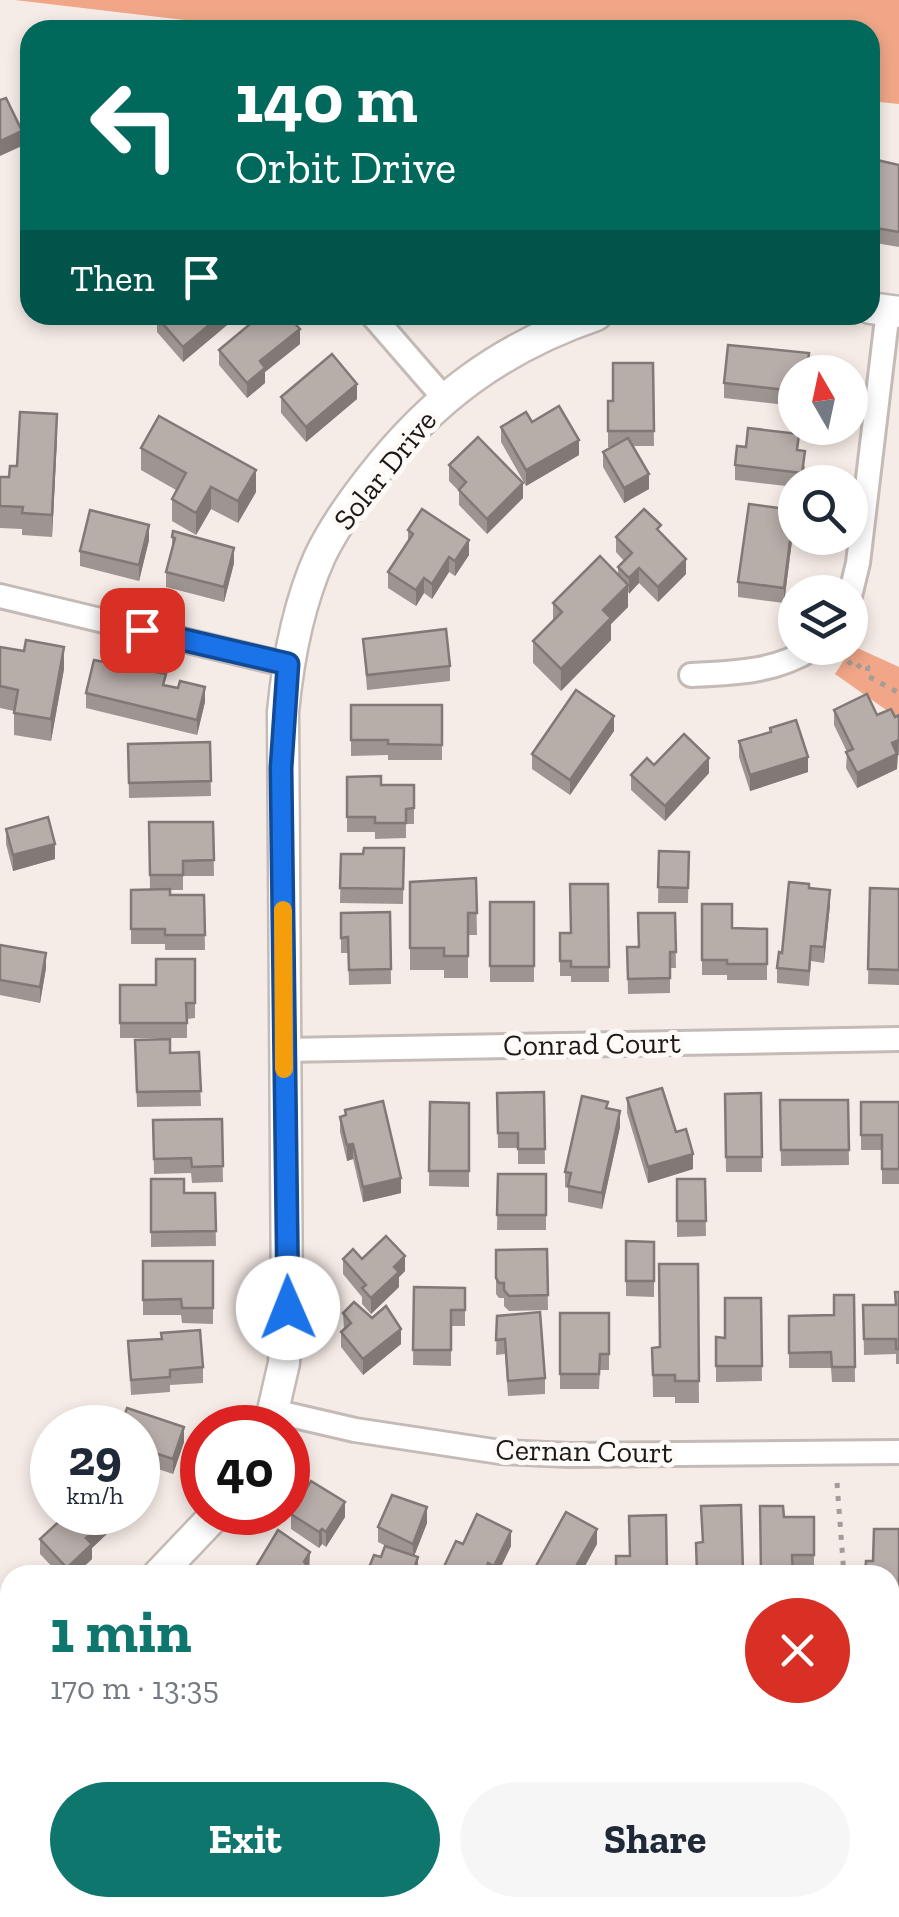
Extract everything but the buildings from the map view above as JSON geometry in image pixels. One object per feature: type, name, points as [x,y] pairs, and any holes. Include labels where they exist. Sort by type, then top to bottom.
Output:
[{"type":"street","points":[[855,575],[886,310]]},
{"type":"street","points":[[381,325],[444,398]]},
{"type":"street","name":"Solar Drive","points":[[274,1405],[284,1362],[288,1308],[281,768],[288,664],[304,601],[321,554],[354,500],[390,454],[444,398],[500,358],[567,325]]},
{"type":"street","points":[[0,596],[288,664]]},
{"type":"street","points":[[692,675],[754,672],[778,664]]},
{"type":"street","name":"Conrad Court","points":[[284,1050],[899,1039]]},
{"type":"street","name":"Cernan Court","points":[[310,1424],[500,1452],[899,1452]]},
{"type":"street","points":[[168,1565],[196,1535]]},
{"type":"path","points":[[864,665],[868,668],[866,674],[899,694]]},
{"type":"path","points":[[836,1483],[843,1565]]},
{"type":"shaded area","points":[[15,0],[899,0],[899,104],[880,102],[880,20],[184,20]]},
{"type":"shaded area","points":[[868,653],[899,667],[899,719],[835,674],[841,665],[868,665]]},
{"type":"slow traffic","points":[[283,910],[284,1069]]},
{"type":"route","points":[[142,630],[288,664],[281,768],[288,1308]]}]
